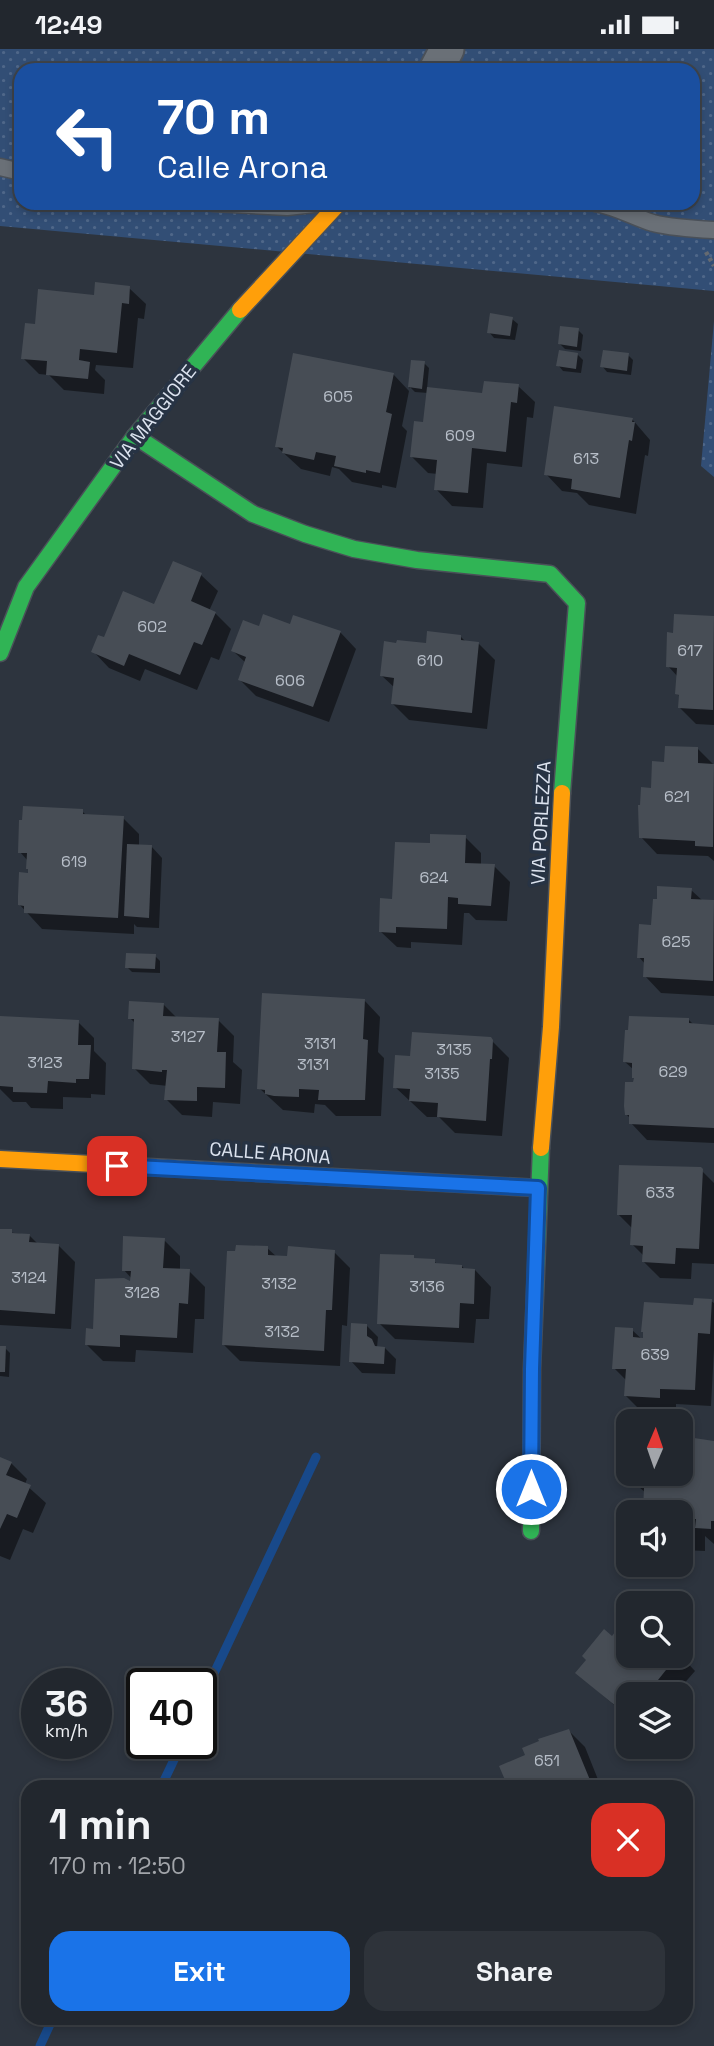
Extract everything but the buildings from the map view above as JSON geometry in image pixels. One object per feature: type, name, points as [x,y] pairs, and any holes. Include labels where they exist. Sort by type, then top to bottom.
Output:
[{"type":"street","name":"VIA MAGGIORE","points":[[0,653],[26,587],[135,436],[224,327],[333,210]]},
{"type":"street","name":"VIA PORLEZZA","points":[[135,436],[253,515],[354,549],[550,574],[577,603],[564,759],[551,1027],[538,1188],[532,1369],[531,1531]]},
{"type":"street","name":"CALLE ARONA","points":[[0,1159],[538,1188]]},
{"type":"lane","points":[[622,210],[664,226],[714,230]]},
{"type":"shaded area","points":[[0,49],[714,49],[714,291],[0,226]]},
{"type":"shaded area","points":[[714,321],[714,477],[701,466]]},
{"type":"waterway","points":[[217,1668],[316,1457]]},
{"type":"waterway","points":[[164,1780],[174,1759]]},
{"type":"waterway","points":[[40,2046],[50,2025]]},
{"type":"traffic: fast","points":[[0,653],[26,587],[135,436],[240,310]]},
{"type":"traffic: fast","points":[[135,436],[253,514],[305,534],[354,549],[417,560],[550,574],[577,603],[562,793]]},
{"type":"traffic: fast","points":[[531,1531],[532,1369],[541,1148]]},
{"type":"traffic: slow","points":[[240,310],[333,210]]},
{"type":"traffic: slow","points":[[541,1148],[551,1027],[562,793]]},
{"type":"traffic: slow","points":[[0,1159],[538,1188]]},
{"type":"route","points":[[117,1166],[538,1188],[531,1489]]}]
